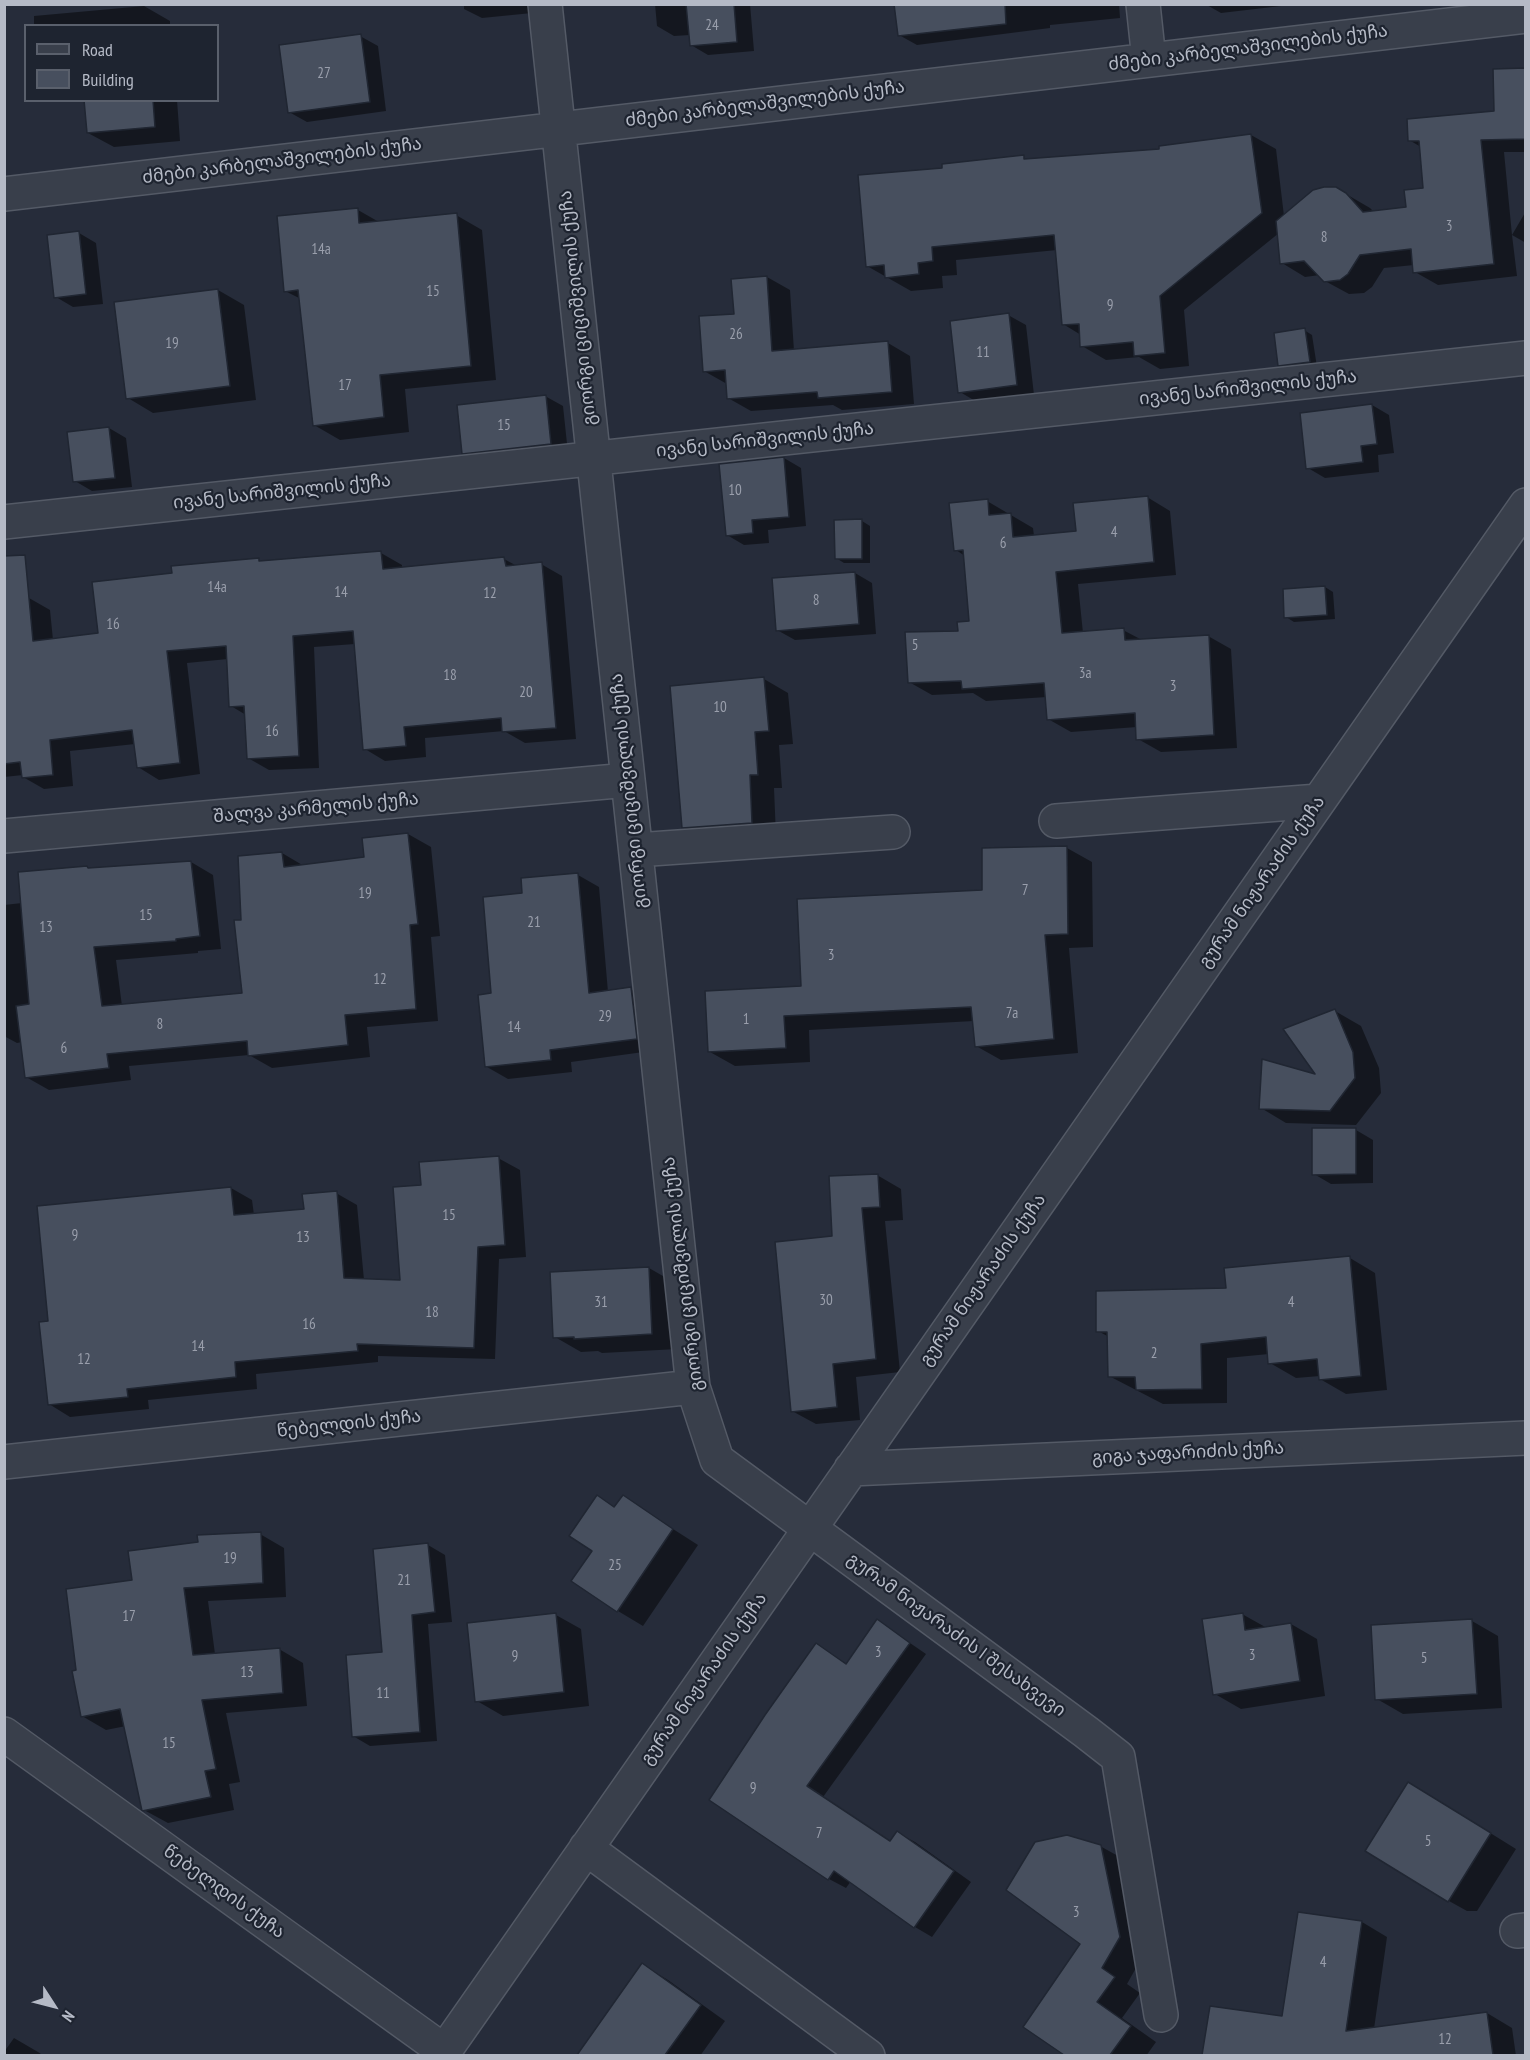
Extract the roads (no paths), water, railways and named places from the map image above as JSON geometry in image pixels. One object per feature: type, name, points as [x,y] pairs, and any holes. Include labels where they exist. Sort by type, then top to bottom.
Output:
[{"type":"street","name":"გიორგი ციციშვილის ქუჩა","points":[[545,4],[693,1387],[717,1460],[810,1527]]},
{"type":"street","points":[[1143,4],[1149,60]]},
{"type":"street","name":"ძმები კარბელაშვილების ქუჩა","points":[[4,194],[1526,16]]},
{"type":"street","name":"ივანე სარიშვილის ქუჩა","points":[[4,522],[1526,358]]},
{"type":"street","name":"გურამ ნიჟარაძის ქუჩა","points":[[442,2053],[1526,506]]},
{"type":"street","name":"შალვა კარმელის ქუჩა","points":[[4,836],[628,780]]},
{"type":"street","points":[[1056,821],[1318,801]]},
{"type":"street","points":[[636,850],[892,832]]},
{"type":"street","name":"წებელდის ქუჩა","points":[[4,1462],[693,1387]]},
{"type":"street","name":"გიგა ჯაფარიძის ქუჩა","points":[[851,1469],[1526,1438]]},
{"type":"street","name":"გურამ ნიჟარაძის I შესახვევი","points":[[810,1527],[1118,1757],[1161,2014]]},
{"type":"street","name":"წებელდის ქუჩა","points":[[4,1734],[442,2053]]},
{"type":"street","points":[[586,1848],[868,2055]]}]
